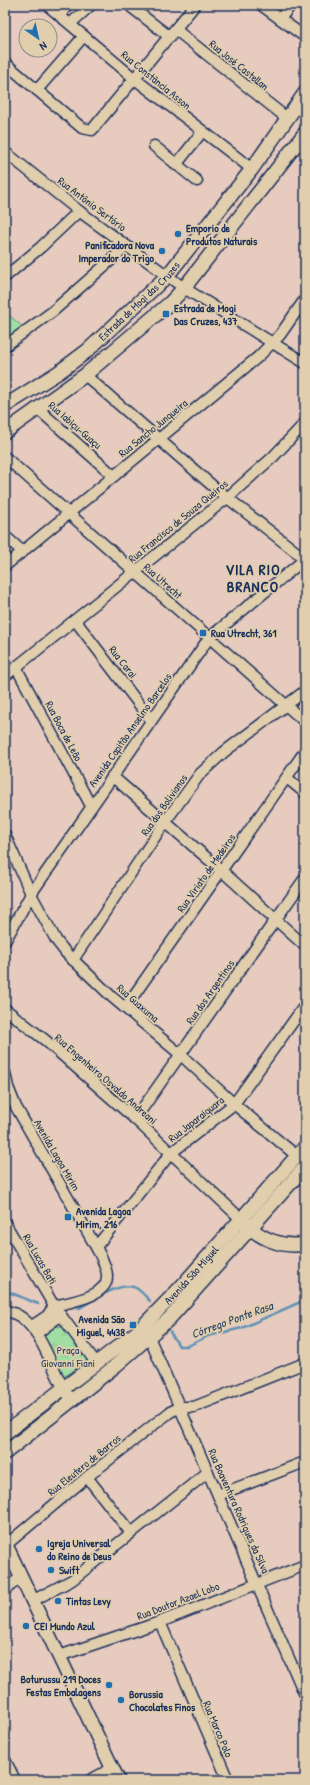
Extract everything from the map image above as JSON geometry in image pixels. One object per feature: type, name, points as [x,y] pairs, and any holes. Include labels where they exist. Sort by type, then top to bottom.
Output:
[{"type":"main road","name":"Estrada de Mogi das Cruzes","points":[[5,406],[59,372],[87,351],[167,276],[252,170],[305,93]]},
{"type":"main road","name":"Estrada de Mogi das Cruzes","points":[[5,432],[85,375],[152,319],[184,288],[303,140]]},
{"type":"main road","name":"Avenida São Miguel","points":[[5,1453],[72,1400],[169,1319],[302,1157]]},
{"type":"main road","name":"Avenida São Miguel","points":[[5,1433],[137,1332],[246,1224]]},
{"type":"main road","points":[[246,1224],[265,1239],[287,1245],[305,1244]]},
{"type":"main road","points":[[7,1551],[116,1774]]},
{"type":"street","name":"Rua Constância Asson","points":[[47,5],[134,79],[252,170]]},
{"type":"street","points":[[60,16],[68,5]]},
{"type":"street","points":[[70,24],[91,5]]},
{"type":"street","points":[[5,64],[82,128],[89,130],[94,128],[195,5]]},
{"type":"street","points":[[261,5],[305,37]]},
{"type":"street","points":[[280,19],[291,5]]},
{"type":"street","name":"Rua José Castellan","points":[[131,7],[173,33],[288,119]]},
{"type":"street","points":[[37,90],[84,36]]},
{"type":"street","points":[[176,165],[202,132]]},
{"type":"street","points":[[154,146],[198,181]]},
{"type":"street","name":"Rua Antônio Sertório","points":[[5,152],[79,211],[184,288],[305,363]]},
{"type":"street","points":[[5,277],[79,211]]},
{"type":"street","points":[[5,346],[52,312],[127,246]]},
{"type":"street","name":"Rua Sancho Junqueira","points":[[5,566],[273,343],[305,299]]},
{"type":"street","points":[[85,375],[158,440],[227,498],[305,559]]},
{"type":"street","name":"Rua Iabiçu-Guaçu","points":[[38,409],[114,476]]},
{"type":"street","name":"Rua Francisco de Souza Queiros","points":[[5,676],[227,498],[273,457],[305,423]]},
{"type":"street","name":"Rua Utrecht","points":[[5,457],[305,722]]},
{"type":"street","points":[[5,536],[22,552]]},
{"type":"street","name":"Avenida Capitão Anselmo Barcelos","points":[[5,941],[30,894],[209,638],[305,559]]},
{"type":"street","name":"Rua Carai","points":[[75,620],[151,720]]},
{"type":"street","name":"Rua Boca de Leão","points":[[16,668],[91,806]]},
{"type":"street","name":"Rua dos Bolivianos","points":[[73,960],[187,790],[210,764],[224,752],[305,691]]},
{"type":"street","name":"Rua Viriato de Medeiros","points":[[125,1008],[305,751]]},
{"type":"street","points":[[112,776],[222,871],[305,946]]},
{"type":"street","points":[[287,778],[305,793]]},
{"type":"street","name":"Rua Guaxuma","points":[[5,834],[30,894],[56,940],[73,960],[234,1104],[302,1157]]},
{"type":"street","name":"Rua dos Argentinos","points":[[135,1119],[305,878]]},
{"type":"street","name":"Rua Japaraiquara","points":[[96,1247],[171,1153],[234,1104],[305,1005]]},
{"type":"street","name":"Rua Engenheiro Osvaldo Andreani","points":[[5,1009],[45,1040],[135,1119],[246,1224]]},
{"type":"street","name":"Avenida Lagoa Mirim","points":[[5,1073],[10,1093],[16,1107],[96,1247],[106,1268],[108,1277],[105,1283],[94,1294],[54,1306]]},
{"type":"street","name":"Rua Lucas Bati","points":[[5,1223],[54,1306]]},
{"type":"street","points":[[34,1330],[54,1306],[97,1364]]},
{"type":"street","points":[[5,1311],[20,1316],[34,1330],[63,1388],[72,1400]]},
{"type":"street","points":[[34,1330],[61,1315]]},
{"type":"street","name":"Rua Boaventura Rodrigues da Silva","points":[[149,1337],[258,1583],[305,1695]]},
{"type":"street","points":[[181,1407],[194,1407],[305,1362]]},
{"type":"street","name":"Rua Eleutero de Barros","points":[[7,1551],[87,1477],[158,1420],[181,1407]]},
{"type":"street","points":[[218,1495],[305,1462]]},
{"type":"street","points":[[32,1601],[72,1580],[208,1472]]},
{"type":"street","points":[[87,1477],[131,1533]]},
{"type":"street","name":"Rua Doutor Azael Lobo","points":[[59,1656],[160,1622],[305,1565]]},
{"type":"street","points":[[5,1590],[21,1577]]},
{"type":"street","name":"Rua Marco Polo","points":[[160,1622],[228,1780]]},
{"type":"street","points":[[5,1760],[15,1780]]},
{"type":"street","points":[[90,1780],[116,1774]]},
{"type":"green space","points":[[5,312],[23,327],[5,339]]},
{"type":"green space","name":"Praça Giovanni Fiani","points":[[64,1326],[91,1360],[62,1378],[40,1335],[50,1327]]},
{"type":"waterway","name":"Córrego Ponte Rasa","points":[[78,1309],[114,1289],[130,1286],[142,1292],[150,1301]]},
{"type":"waterway","name":"Córrego Ponte Rasa","points":[[5,1292],[9,1292],[38,1304]]},
{"type":"waterway","name":"Córrego Ponte Rasa","points":[[170,1332],[179,1346],[188,1346],[208,1336],[242,1328],[305,1300]]},
{"type":"place","name":"Emporio de Produtos Naturais","points":[[178,234]]},
{"type":"place","name":"Panificadora Nova Imperador do Trigo","points":[[162,251]]},
{"type":"place","name":"Estrada de Mogi Das Cruzes, 437","points":[[166,314]]},
{"type":"place","name":"Rua Utrecht, 361","points":[[203,633]]},
{"type":"place","name":"Avenida Lagoa Mirim, 216","points":[[68,1217]]},
{"type":"place","name":"Avenida São Miguel, 4438","points":[[133,1325]]},
{"type":"place","name":"Igreja Universal do Reino de Deus","points":[[39,1549]]},
{"type":"place","name":"Swift","points":[[51,1570]]},
{"type":"place","name":"Tintas Levy","points":[[58,1601]]},
{"type":"place","name":"CEI Mundo Azul","points":[[26,1626]]},
{"type":"place","name":"Boturussu 219 Doces Festas Embalagens","points":[[109,1685]]},
{"type":"place","name":"Borussia Chocolates Finos","points":[[121,1700]]},
{"type":"district","name":"VILA RIO BRANCO","points":[[253,578]]}]
